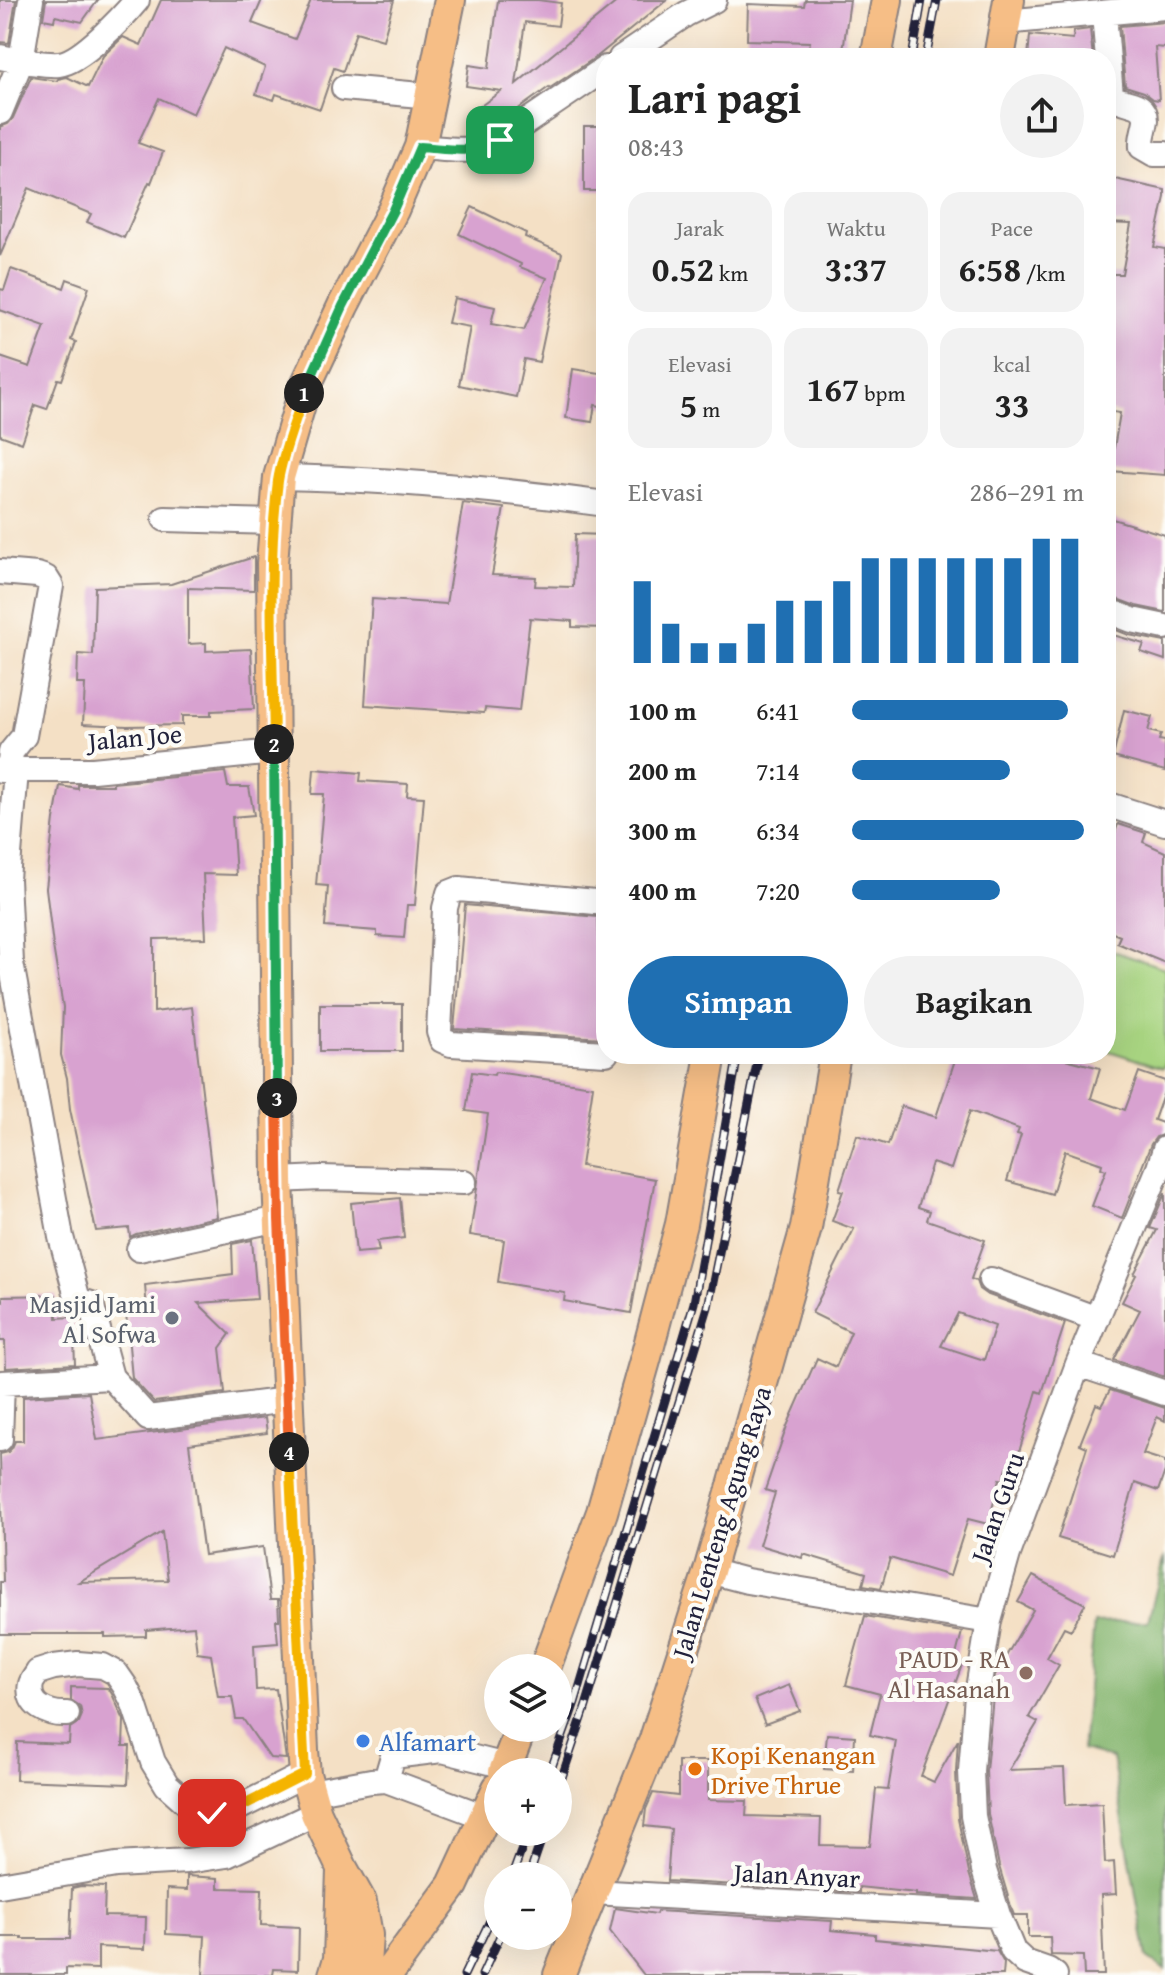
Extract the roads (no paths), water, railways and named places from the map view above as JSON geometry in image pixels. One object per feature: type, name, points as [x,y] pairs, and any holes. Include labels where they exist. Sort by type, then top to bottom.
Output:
[{"type":"main road","points":[[362,1975],[367,1935],[361,1902],[303,1797],[278,1180],[272,563],[279,477],[305,387],[393,210],[420,147],[450,0]]},
{"type":"main road","points":[[877,48],[882,2]]},
{"type":"main road","points":[[1001,48],[1007,11]]},
{"type":"main road","points":[[550,1654],[602,1512],[646,1357],[681,1224],[709,1064]]},
{"type":"main road","name":"Jalan Lenteng Agung Raya","points":[[559,1975],[654,1742],[709,1571],[806,1228],[833,1064]]},
{"type":"main road","points":[[392,1971],[453,1885],[484,1819]]},
{"type":"main road","points":[[334,1975],[339,1959],[342,1868]]},
{"type":"main road","points":[[546,1975],[591,1897]]},
{"type":"street","points":[[0,112],[10,59],[31,0]]},
{"type":"street","points":[[10,59],[58,64],[69,62],[122,18],[137,0]]},
{"type":"street","points":[[636,48],[686,14],[714,0]]},
{"type":"street","points":[[1007,11],[1104,14],[1165,7]]},
{"type":"street","points":[[1104,14],[1107,48]]},
{"type":"street","points":[[420,147],[472,150],[486,147],[596,75]]},
{"type":"street","points":[[344,88],[431,96]]},
{"type":"street","points":[[1116,100],[1139,105],[1146,117],[1142,147],[1154,154],[1165,154]]},
{"type":"street","points":[[279,477],[499,490],[596,503]]},
{"type":"street","points":[[165,519],[274,522]]},
{"type":"street","points":[[0,572],[37,575],[46,578],[51,586],[24,736],[11,752],[14,771],[7,879],[11,963],[61,1237],[78,1300],[91,1304],[112,1379],[148,1418],[287,1400]]},
{"type":"street","points":[[1116,614],[1165,627]]},
{"type":"street","name":"Jalan Joe","points":[[14,771],[93,770],[274,752]]},
{"type":"street","points":[[1116,807],[1165,823]]},
{"type":"street","points":[[596,902],[459,889],[449,893],[445,908],[439,1032],[442,1040],[451,1044],[596,1052]]},
{"type":"street","name":"Jalan Guru","points":[[1055,1975],[1025,1962],[1013,1951],[984,1870],[973,1816],[971,1771],[976,1709],[989,1621],[1008,1554],[1078,1364],[1163,1162]]},
{"type":"street","points":[[278,1180],[321,1178],[464,1182]]},
{"type":"street","points":[[139,1249],[279,1219]]},
{"type":"street","points":[[991,1280],[1097,1319]]},
{"type":"street","points":[[1078,1364],[1165,1393]]},
{"type":"street","points":[[0,1439],[2,1383],[112,1379]]},
{"type":"street","points":[[709,1571],[747,1581],[989,1621]]},
{"type":"street","points":[[67,1714],[42,1710],[33,1699],[31,1685],[38,1672],[78,1664],[103,1666],[116,1673],[134,1704],[153,1762],[167,1785],[200,1811],[224,1812],[252,1802],[303,1797],[386,1780],[484,1817]]},
{"type":"street","points":[[386,1780],[393,1756],[442,1750],[484,1767]]},
{"type":"street","points":[[0,1885],[116,1865],[227,1855],[268,1837],[303,1797]]},
{"type":"street","name":"Jalan Anyar","points":[[591,1897],[998,1915]]},
{"type":"railway","points":[[914,48],[922,0]]},
{"type":"railway","points":[[928,48],[937,0]]},
{"type":"railway","points":[[555,1758],[575,1702],[694,1303],[736,1064]]},
{"type":"railway","points":[[568,1758],[708,1307],[757,1064]]},
{"type":"railway","points":[[517,1862],[523,1846]]},
{"type":"railway","points":[[534,1862],[539,1846]]},
{"type":"railway","points":[[464,1975],[484,1933]]},
{"type":"railway","points":[[482,1975],[494,1950]]},
{"type":"place","name":"Masjid Jami Al Sofwa","points":[[172,1318]]},
{"type":"place","name":"PAUD - RA Al Hasanah","points":[[1026,1673]]},
{"type":"place","name":"Alfamart","points":[[363,1741]]},
{"type":"place","name":"Kopi Kenangan Drive Thrue","points":[[695,1769]]}]
